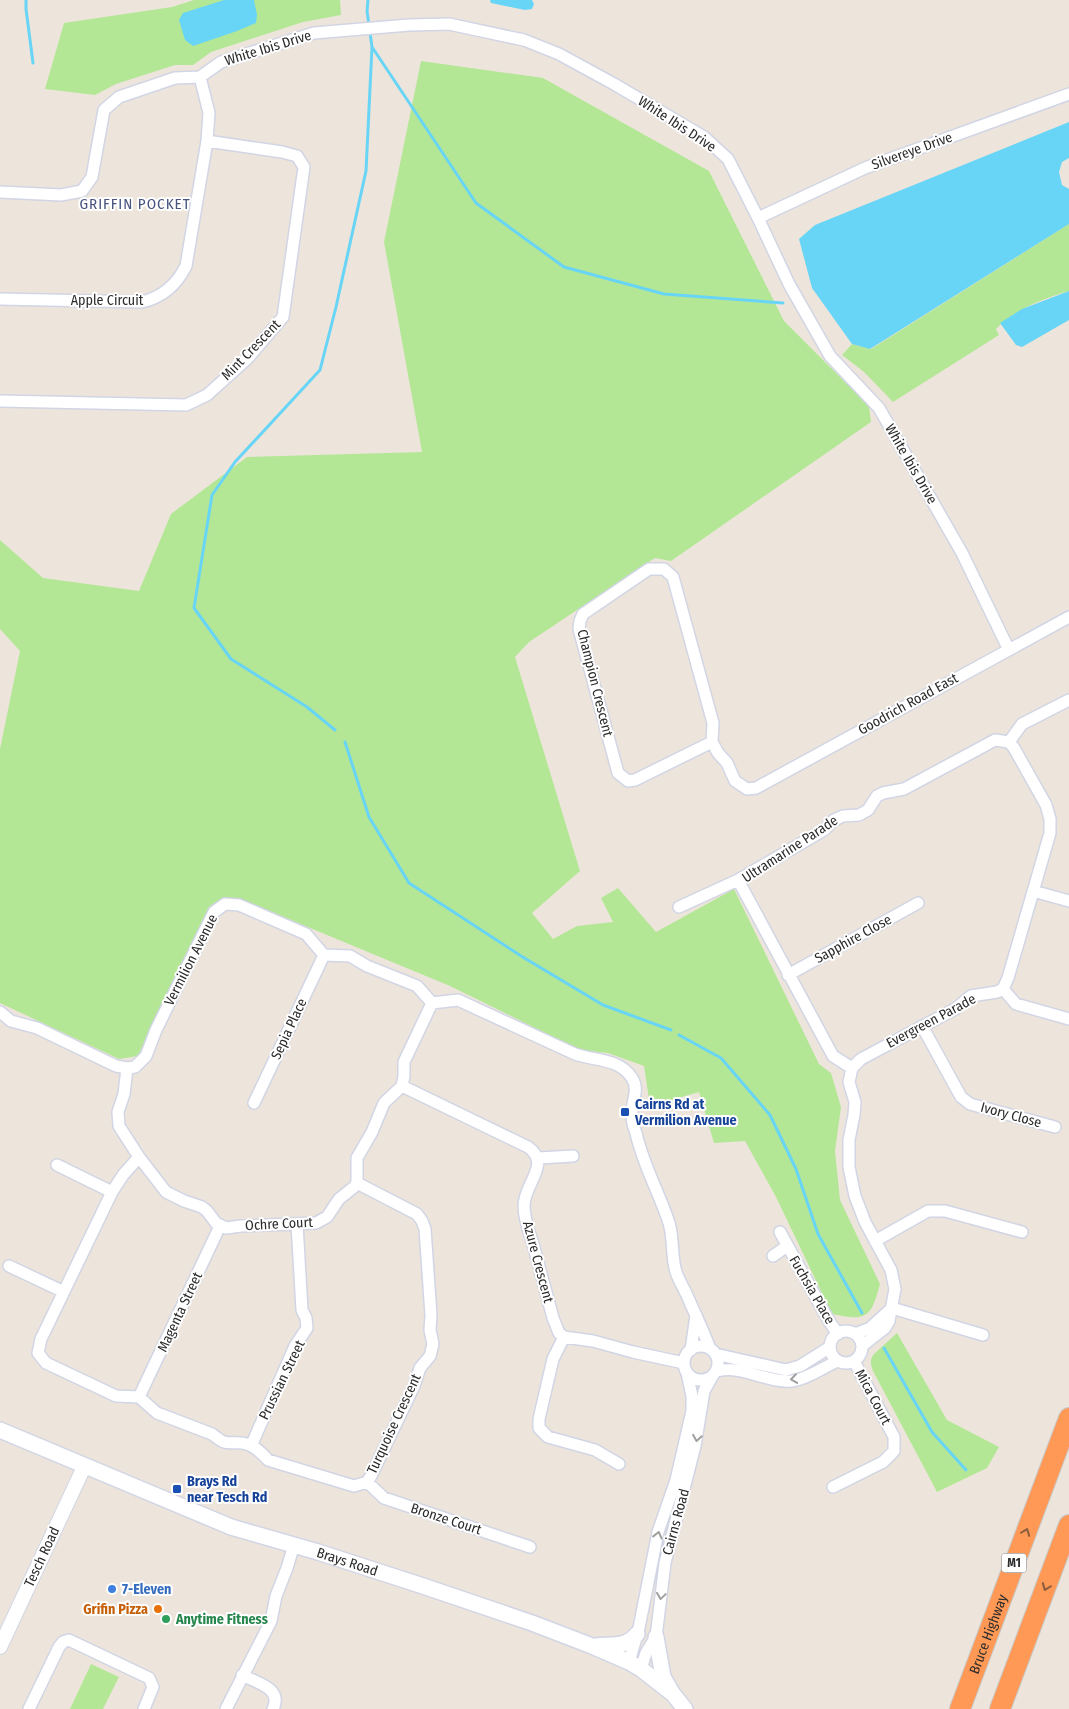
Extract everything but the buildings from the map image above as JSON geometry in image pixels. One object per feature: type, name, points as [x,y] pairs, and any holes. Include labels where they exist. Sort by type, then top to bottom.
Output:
[{"type":"highway","name":"Bruce Highway","points":[[960,1709],[1069,1418]]},
{"type":"highway","points":[[1000,1709],[1069,1525]]},
{"type":"main road","name":"Brays Road","points":[[0,1430],[232,1527],[423,1586],[592,1646],[635,1665],[673,1694],[685,1709]]},
{"type":"main road","points":[[592,1646],[631,1642],[637,1634]]},
{"type":"main road","points":[[656,1638],[663,1677],[673,1694]]},
{"type":"street","name":"White Ibis Drive","points":[[200,77],[221,62],[314,33],[409,25],[449,24],[524,40],[559,54],[614,84],[704,138],[728,159],[789,284],[830,356],[879,408],[962,553],[1009,650]]},
{"type":"street","name":"Apple Circuit","points":[[0,299],[142,302],[156,299],[181,275],[186,266],[207,141],[209,113],[200,77]]},
{"type":"street","points":[[0,192],[61,196],[82,191],[92,177],[104,110],[119,96],[175,78],[200,77]]},
{"type":"street","name":"Silvereye Drive","points":[[758,218],[865,168],[1069,94]]},
{"type":"street","name":"Mint Crescent","points":[[0,401],[186,405],[207,395],[247,359],[276,327],[283,317],[304,167],[297,156],[207,141]]},
{"type":"street","name":"Champion Crescent","points":[[649,569],[664,569],[673,577],[714,723],[712,742],[635,780],[628,781],[618,773],[579,629],[580,620],[583,614],[649,569]]},
{"type":"street","name":"Goodrich Road East","points":[[712,742],[718,753],[727,763],[735,781],[747,789],[756,788],[1069,617]]},
{"type":"street","points":[[1069,700],[1022,724],[1009,742],[1046,805],[1050,819],[1050,833],[1008,978],[1002,989],[1016,1004],[1069,1019]]},
{"type":"street","name":"Ultramarine Parade","points":[[852,1068],[832,1056],[738,880],[824,830],[834,820],[843,816],[859,815],[868,810],[877,796],[904,789],[995,740],[1009,742]]},
{"type":"street","points":[[679,907],[738,880]]},
{"type":"street","points":[[1034,891],[1069,901]]},
{"type":"street","name":"Sapphire Close","points":[[788,974],[918,903]]},
{"type":"street","name":"Vermilion Avenue","points":[[127,1068],[135,1067],[146,1056],[156,1030],[214,912],[225,904],[239,905],[306,934],[324,955]]},
{"type":"street","points":[[324,955],[350,956],[367,966],[417,986],[432,1003]]},
{"type":"street","name":"Sepia Place","points":[[254,1103],[324,955]]},
{"type":"street","name":"Evergreen Parade","points":[[852,1068],[861,1059],[955,1008],[971,996],[996,992],[1002,989]]},
{"type":"street","points":[[432,1003],[458,1000],[574,1054],[588,1059],[606,1060],[623,1067],[634,1079],[636,1094],[632,1114],[640,1151],[669,1224],[673,1258],[677,1273],[718,1362],[714,1373]]},
{"type":"street","points":[[357,1183],[357,1158],[370,1137],[384,1103],[402,1086],[404,1062],[432,1003]]},
{"type":"street","points":[[0,1012],[11,1021],[37,1028],[116,1066],[127,1068],[124,1094],[118,1112],[117,1120],[119,1126],[166,1192],[202,1207],[220,1226]]},
{"type":"street","name":"Ivory Close","points":[[922,1026],[961,1097],[970,1104],[1055,1127]]},
{"type":"street","points":[[852,1068],[848,1082],[855,1102],[849,1140],[849,1168],[855,1196],[865,1222],[891,1270],[895,1290],[889,1321],[885,1328],[862,1346]]},
{"type":"street","points":[[402,1086],[528,1147],[535,1152],[538,1158],[573,1156]]},
{"type":"street","points":[[140,1157],[112,1192],[41,1339],[38,1353],[46,1363],[116,1396],[139,1397],[156,1413],[212,1434],[228,1444],[242,1443],[251,1446]]},
{"type":"street","name":"Azure Crescent","points":[[538,1158],[538,1168],[525,1196],[525,1215],[553,1318],[559,1333],[564,1337]]},
{"type":"street","points":[[57,1165],[112,1192]]},
{"type":"street","name":"Ochre Court","points":[[220,1226],[226,1228],[316,1223],[327,1217],[339,1199],[357,1183]]},
{"type":"street","name":"Turquoise Crescent","points":[[251,1446],[259,1450],[268,1460],[341,1484],[354,1486],[367,1482],[414,1386],[420,1368],[430,1356],[433,1344],[430,1330],[425,1229],[417,1214],[357,1183]]},
{"type":"street","points":[[875,1241],[928,1211],[945,1211],[1022,1232]]},
{"type":"street","name":"Prussian Street","points":[[251,1446],[295,1346],[307,1328],[306,1318],[302,1310],[297,1224]]},
{"type":"street","name":"Magenta Street","points":[[139,1397],[220,1226]]},
{"type":"street","name":"Fuchsia Place","points":[[780,1232],[829,1322],[838,1334]]},
{"type":"street","name":"Fuchsia Place","points":[[773,1256],[787,1246]]},
{"type":"street","points":[[9,1266],[64,1292]]},
{"type":"street","points":[[856,1334],[870,1328],[892,1308]]},
{"type":"street","points":[[892,1308],[983,1335]]},
{"type":"street","points":[[686,1368],[685,1358],[690,1350],[696,1315]]},
{"type":"street","points":[[847,1331],[856,1334],[861,1342],[860,1355],[854,1361],[846,1364],[832,1356],[830,1348],[832,1340],[838,1334],[847,1331]]},
{"type":"street","points":[[619,1464],[595,1450],[548,1438],[539,1428],[539,1419],[553,1359],[564,1337],[593,1341],[686,1368],[695,1378],[700,1380],[714,1373],[733,1369],[788,1381],[804,1378],[838,1361]]},
{"type":"street","points":[[690,1350],[700,1346],[713,1352],[786,1370],[800,1366],[830,1348]]},
{"type":"street","name":"Mica Court","points":[[833,1487],[884,1462],[894,1451],[894,1437],[854,1361]]},
{"type":"street","name":"Cairns Road","points":[[635,1665],[637,1634],[658,1532],[676,1480],[692,1411],[692,1396],[686,1368]]},
{"type":"street","name":"Cairns Road","points":[[635,1665],[656,1638],[665,1563],[696,1446],[704,1391],[714,1373]]},
{"type":"street","name":"Tesch Road","points":[[2,1638],[84,1466]]},
{"type":"street","name":"Bronze Court","points":[[367,1482],[384,1498],[530,1547]]},
{"type":"street","points":[[226,1709],[271,1621],[276,1596],[294,1545]]},
{"type":"street","points":[[30,1709],[59,1647],[63,1642],[69,1640],[149,1678],[153,1687],[144,1709]]},
{"type":"street","points":[[242,1675],[270,1689],[274,1693],[276,1699],[273,1709]]},
{"type":"green space","points":[[194,0],[340,0],[341,15],[303,22],[211,52],[193,65],[175,65],[116,84],[95,95],[45,89],[64,23],[172,7]]},
{"type":"green space","points":[[421,61],[543,78],[709,171],[784,321],[869,406],[871,422],[671,561],[655,558],[529,642],[515,657],[580,871],[532,913],[553,939],[577,926],[613,922],[601,898],[618,888],[656,932],[734,889],[819,1064],[831,1073],[841,1107],[835,1151],[840,1200],[880,1284],[870,1311],[860,1317],[832,1314],[776,1197],[745,1141],[714,1143],[699,1092],[650,1106],[644,1066],[608,1053],[580,1050],[450,986],[240,899],[224,898],[210,906],[138,1056],[119,1059],[0,1003],[0,749],[20,651],[0,629],[0,540],[43,578],[139,591],[171,514],[247,457],[422,452],[384,242]]},
{"type":"green space","points":[[1069,224],[1069,291],[1039,301],[1021,310],[996,329],[999,335],[893,402],[864,372],[842,355],[852,344],[871,349]]},
{"type":"green space","points":[[897,1333],[947,1420],[999,1447],[987,1468],[937,1492],[873,1371],[872,1356]]},
{"type":"green space","points":[[91,1664],[119,1677],[103,1709],[70,1709]]},
{"type":"water","points":[[224,0],[254,0],[257,15],[256,23],[193,46],[185,40],[179,20],[183,13]]},
{"type":"water","points":[[490,0],[532,0],[534,4],[532,9],[525,10],[491,3]]},
{"type":"water","points":[[1069,122],[1069,158],[1062,162],[1059,172],[1062,185],[1069,189],[1069,224],[870,349],[852,344],[812,288],[799,239],[815,225]]},
{"type":"water","points":[[1069,291],[1069,320],[1022,347],[1016,345],[1000,323],[1022,309]]},
{"type":"waterway","points":[[26,0],[33,63]]},
{"type":"waterway","points":[[335,730],[307,707],[231,659],[194,608],[212,495],[235,462],[320,370],[366,171],[372,47],[367,11],[368,0]]},
{"type":"waterway","points":[[372,47],[476,203],[564,267],[664,294],[783,303]]},
{"type":"waterway","points":[[345,742],[369,817],[409,883],[521,956],[603,1005],[671,1030]]},
{"type":"waterway","points":[[679,1035],[721,1058],[770,1115],[796,1169],[818,1234],[862,1313]]},
{"type":"waterway","points":[[884,1348],[932,1432],[966,1470]]},
{"type":"place","name":"Cairns Rd at Vermilion Avenue","points":[[625,1112]]},
{"type":"place","name":"Brays Rd near Tesch Rd","points":[[177,1489]]},
{"type":"place","name":"7-Eleven","points":[[112,1589]]},
{"type":"place","name":"Grifin Pizza","points":[[158,1609]]},
{"type":"place","name":"Anytime Fitness","points":[[166,1619]]},
{"type":"district","name":"GRIFFIN POCKET","points":[[135,204]]}]
